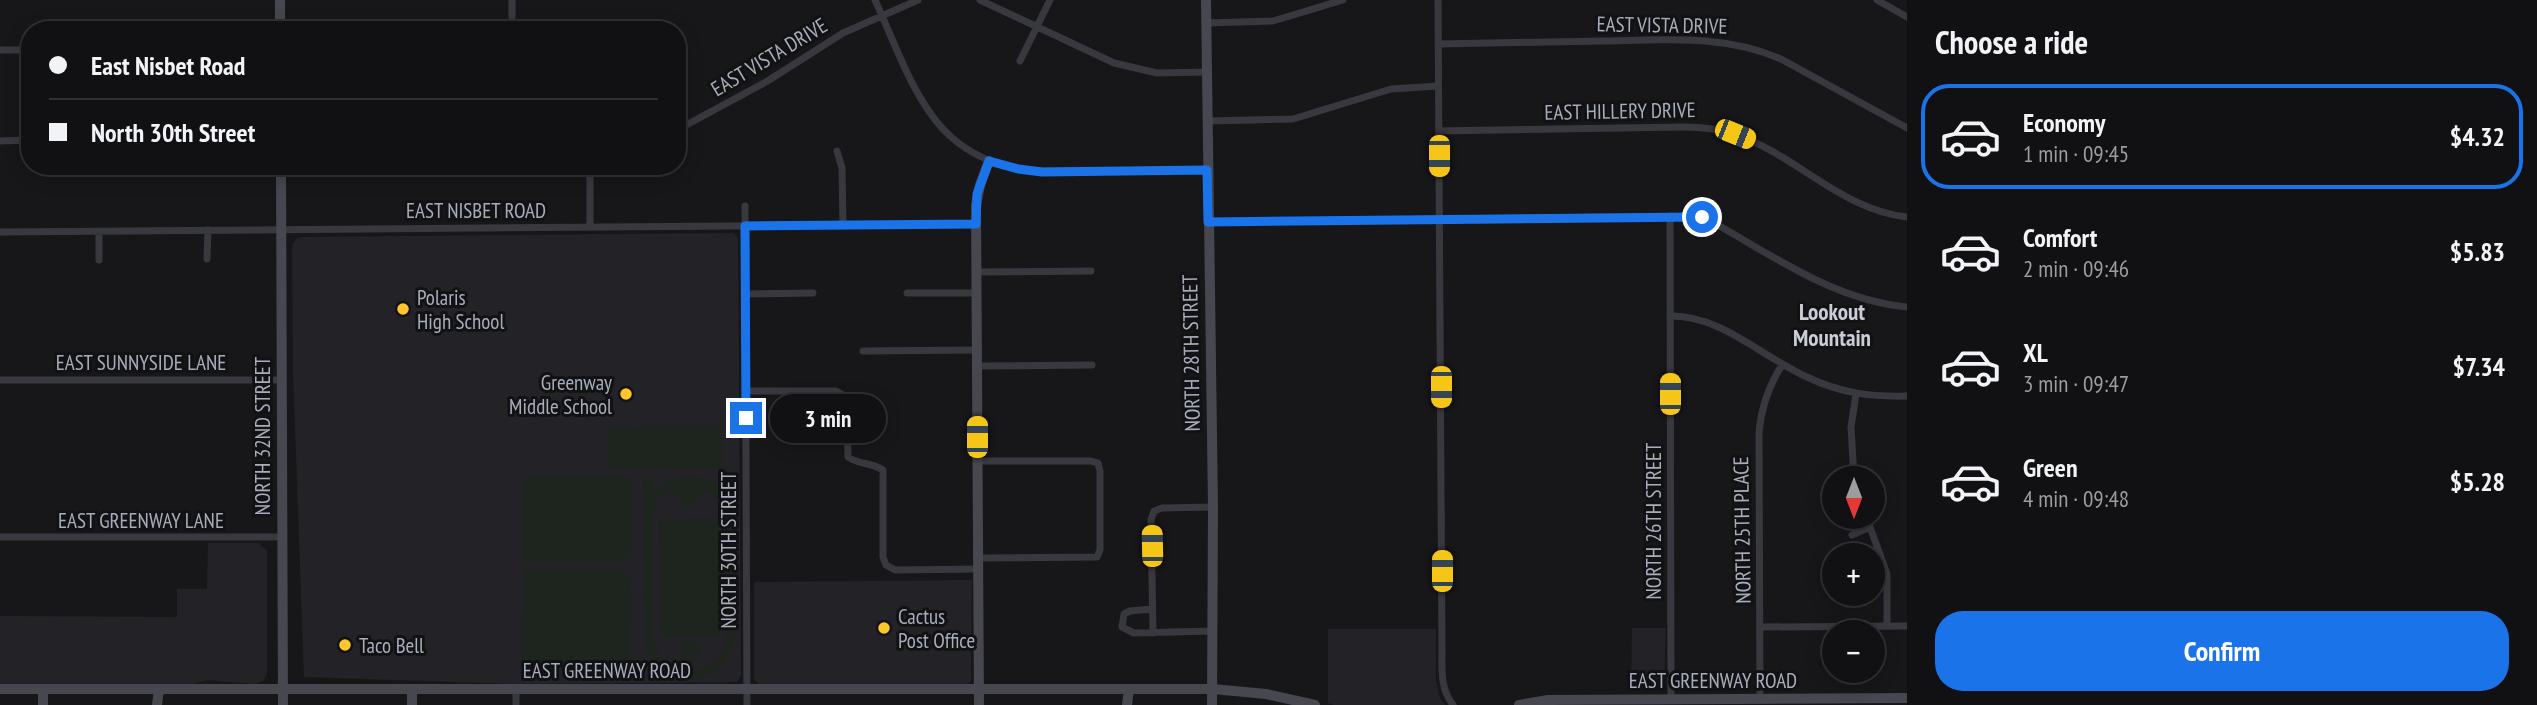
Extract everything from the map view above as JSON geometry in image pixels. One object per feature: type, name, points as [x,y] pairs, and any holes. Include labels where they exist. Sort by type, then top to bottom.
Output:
[{"type":"main road","points":[[280,0],[280,21]]},
{"type":"main road","name":"NORTH 28TH STREET","points":[[1206,0],[1213,507],[1212,705]]},
{"type":"main road","points":[[979,705],[976,224],[977,194],[989,161]]},
{"type":"main road","name":"NORTH 32ND STREET","points":[[281,175],[283,705]]},
{"type":"main road","name":"EAST GREENWAY ROAD","points":[[0,689],[1213,689],[1266,694],[1315,705]]},
{"type":"main road","points":[[43,689],[43,705]]},
{"type":"main road","points":[[157,705],[159,689]]},
{"type":"main road","points":[[412,689],[412,705]]},
{"type":"main road","points":[[1127,705],[1129,689]]},
{"type":"main road","name":"EAST GREENWAY ROAD","points":[[1519,705],[1548,700],[1894,701],[1907,698]]},
{"type":"street","points":[[512,0],[512,21]]},
{"type":"street","points":[[875,0],[927,111],[953,140],[989,161],[1042,172],[1207,170]]},
{"type":"street","name":"EAST VISTA DRIVE","points":[[686,125],[766,82],[830,40],[918,0]]},
{"type":"street","points":[[980,0],[1094,55],[1127,67],[1157,72],[1207,72]]},
{"type":"street","points":[[1020,61],[1050,0]]},
{"type":"street","points":[[1207,23],[1273,21],[1343,0]]},
{"type":"street","points":[[1438,0],[1442,674],[1446,696],[1453,705]]},
{"type":"street","points":[[1877,0],[1907,17]]},
{"type":"street","name":"EAST VISTA DRIVE","points":[[1438,44],[1681,40],[1726,42],[1781,59],[1907,128]]},
{"type":"street","points":[[0,50],[21,50]]},
{"type":"street","points":[[1207,121],[1293,119],[1391,89],[1438,86]]},
{"type":"street","name":"EAST HILLERY DRIVE","points":[[1438,131],[1684,127],[1720,130],[1750,140],[1866,207],[1907,217]]},
{"type":"street","points":[[0,141],[21,140]]},
{"type":"street","points":[[837,151],[842,168],[843,225]]},
{"type":"street","points":[[590,175],[590,227]]},
{"type":"street","points":[[745,206],[745,226]]},
{"type":"street","name":"NORTH 26TH STREET","points":[[1670,216],[1671,700]]},
{"type":"street","points":[[1208,222],[1695,216],[1709,220],[1822,284],[1856,297],[1907,307]]},
{"type":"street","name":"EAST NISBET ROAD","points":[[0,232],[976,224]]},
{"type":"street","name":"NORTH 30TH STREET","points":[[745,226],[747,705]]},
{"type":"street","points":[[207,259],[208,230]]},
{"type":"street","points":[[99,231],[99,260]]},
{"type":"street","points":[[976,272],[1091,271]]},
{"type":"street","points":[[745,294],[813,293]]},
{"type":"street","points":[[907,293],[976,293]]},
{"type":"street","points":[[1670,316],[1694,317],[1709,322],[1782,365],[1825,385],[1856,394],[1907,397]]},
{"type":"street","points":[[863,351],[976,350]]},
{"type":"street","points":[[977,366],[1092,365]]},
{"type":"street","name":"NORTH 25TH PLACE","points":[[1760,699],[1759,433],[1768,390],[1782,365]]},
{"type":"street","name":"EAST SUNNYSIDE LANE","points":[[0,380],[281,380]]},
{"type":"street","points":[[746,391],[836,391],[845,396],[848,457],[855,462],[873,463],[883,470],[883,557],[886,565],[895,570],[1097,557],[1100,550],[1098,463],[977,461]]},
{"type":"street","points":[[1853,466],[1851,428],[1856,394]]},
{"type":"street","points":[[1153,633],[1151,520],[1154,512],[1163,508],[1213,507]]},
{"type":"street","points":[[1852,535],[1866,529]]},
{"type":"street","points":[[1871,529],[1887,574],[1887,626]]},
{"type":"street","name":"EAST GREENWAY LANE","points":[[0,537],[282,537]]},
{"type":"street","points":[[1152,609],[1124,614],[1122,627],[1135,633],[1213,631]]},
{"type":"street","points":[[1760,627],[1907,626]]},
{"type":"street","points":[[516,689],[516,705]]},
{"type":"shaded area","points":[[734,233],[738,238],[741,675],[737,682],[515,684],[304,677],[293,373],[292,245],[296,239]]},
{"type":"shaded area","points":[[722,426],[722,468],[608,468],[608,427]]},
{"type":"shaded area","points":[[734,469],[734,639],[728,655],[718,668],[693,680],[679,679],[666,674],[646,648],[643,475],[652,475],[653,494],[671,481],[688,476],[706,479],[724,493],[725,470]],"holes":[[[671,489],[686,503],[686,507],[691,507],[707,490],[719,502],[725,518],[724,648],[712,664],[693,671],[680,670],[665,662],[653,638],[653,516],[656,503]]]},
{"type":"shaded area","points":[[529,476],[631,476],[630,553],[621,561],[522,561],[522,483]]},
{"type":"shaded area","points":[[718,518],[720,637],[660,637],[659,519]]},
{"type":"shaded area","points":[[208,543],[258,543],[267,550],[267,674],[263,681],[255,684],[207,680],[193,684],[0,684],[0,616],[177,617],[177,589],[207,589]]},
{"type":"shaded area","points":[[621,568],[630,577],[629,674],[530,674],[522,667],[523,569]]},
{"type":"shaded area","points":[[972,580],[971,682],[759,684],[754,679],[754,582]]},
{"type":"shaded area","points":[[1632,628],[1666,628],[1664,684],[1660,689],[1631,689]]},
{"type":"shaded area","points":[[1328,629],[1436,629],[1436,681],[1440,698],[1445,705],[1328,703]]},
{"type":"shaded area","points":[[687,641],[703,645],[690,667],[676,645]]},
{"type":"place","name":"Polaris High School","points":[[403,309]]},
{"type":"place","name":"Greenway Middle School","points":[[626,394]]},
{"type":"place","name":"Cactus Post Office","points":[[884,628]]},
{"type":"place","name":"Taco Bell","points":[[345,645]]},
{"type":"district","name":"Lookout Mountain","points":[[1832,324]]},
{"type":"route","points":[[746,418],[745,226],[976,224],[977,194],[989,161],[1042,172],[1207,170],[1208,222],[1702,217]]}]
